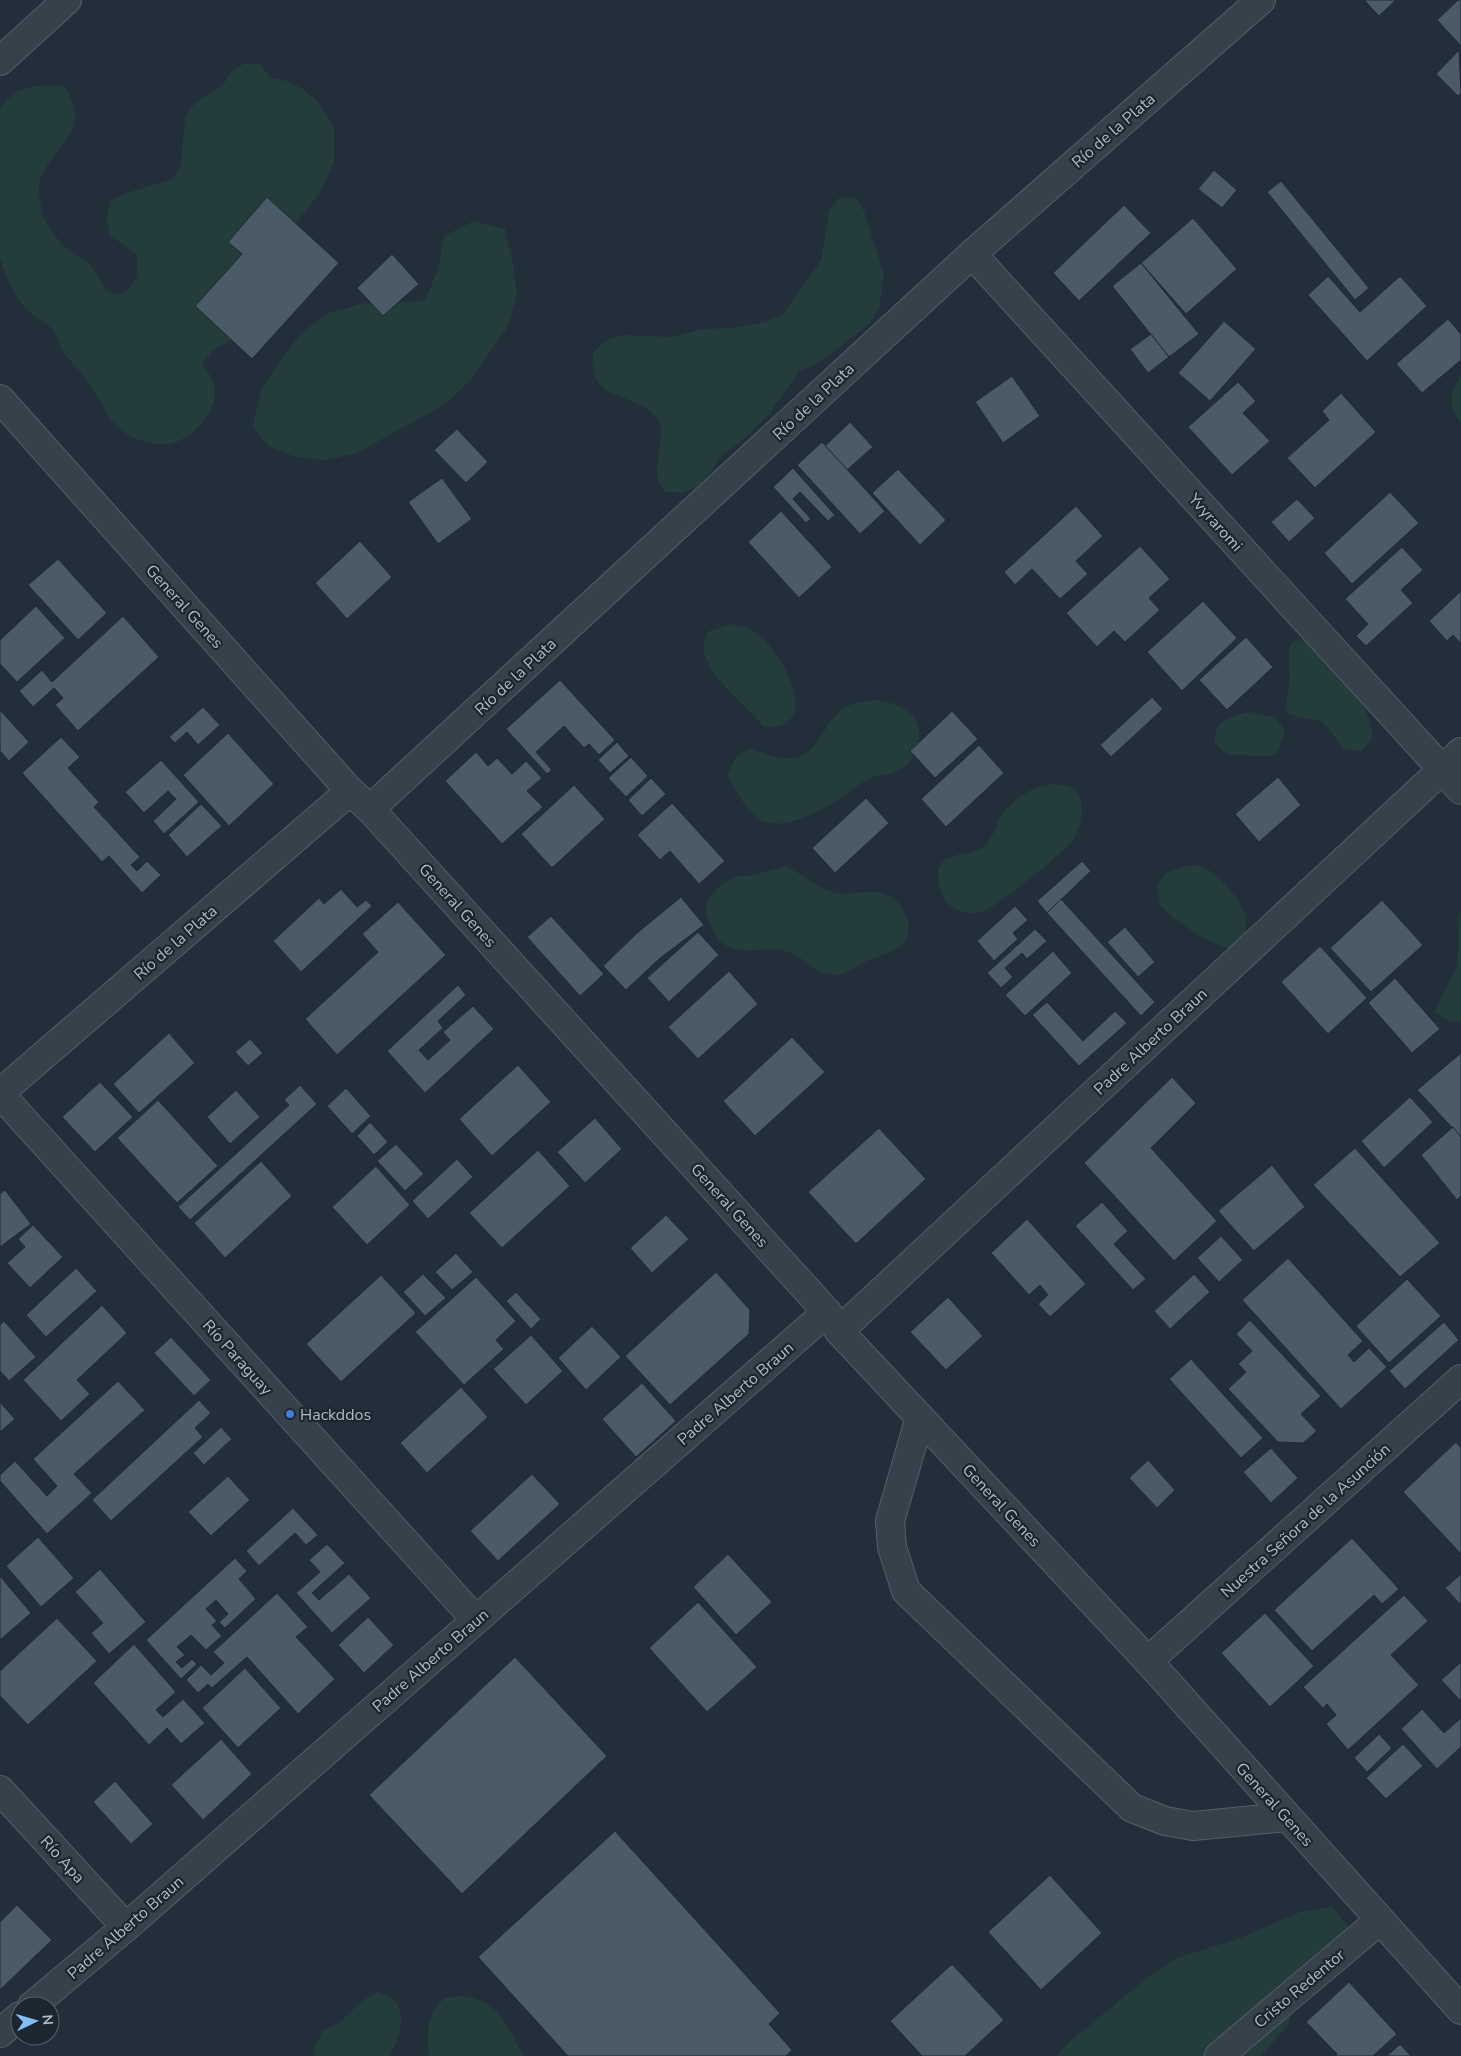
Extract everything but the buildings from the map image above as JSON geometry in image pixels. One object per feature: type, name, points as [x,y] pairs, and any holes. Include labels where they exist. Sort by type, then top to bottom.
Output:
[{"type":"street","points":[[0,62],[67,0]]},
{"type":"street","name":"Río de la Plata","points":[[370,809],[972,254],[1261,0]]},
{"type":"street","name":"Yvyraromi","points":[[972,254],[1452,761],[1461,790]]},
{"type":"street","name":"General Genes","points":[[0,399],[350,791],[370,809],[920,1417],[1148,1662],[1461,2010]]},
{"type":"street","name":"Padre Alberto Braun","points":[[44,1996],[126,1927],[476,1620],[833,1322],[1452,761]]},
{"type":"street","name":"Río de la Plata","points":[[0,1093],[350,791]]},
{"type":"street","name":"Río Paraguay","points":[[0,1093],[476,1620]]},
{"type":"street","name":"Nuestra Señora de la Asunción","points":[[1148,1662],[1461,1379]]},
{"type":"street","points":[[920,1417],[890,1521],[892,1547],[906,1591],[1132,1808],[1165,1821],[1193,1826],[1287,1817]]},
{"type":"street","name":"Río Apa","points":[[0,1790],[126,1927]]},
{"type":"street","name":"Cristo Redentor","points":[[1219,2056],[1380,1920]]},
{"type":"street","points":[[0,2033],[10,2024]]},
{"type":"green space","points":[[244,63],[260,64],[271,78],[287,81],[303,89],[316,100],[334,128],[334,162],[320,193],[286,235],[239,331],[227,343],[212,351],[202,365],[215,387],[214,398],[206,418],[180,441],[170,444],[158,444],[137,439],[127,435],[112,421],[90,384],[62,350],[55,333],[26,309],[8,281],[0,258],[0,109],[12,95],[28,88],[45,85],[64,86],[72,101],[75,114],[74,125],[41,177],[39,189],[42,211],[47,223],[59,241],[93,268],[106,291],[122,295],[136,278],[136,254],[110,235],[107,219],[110,201],[124,194],[173,179],[181,165],[185,117],[195,103],[222,86],[231,73]]},
{"type":"green space","points":[[855,197],[864,211],[884,275],[879,309],[869,324],[828,356],[814,365],[799,371],[770,413],[746,437],[719,458],[710,473],[698,486],[682,493],[666,492],[659,481],[657,471],[661,437],[659,421],[644,407],[603,388],[597,380],[593,368],[593,352],[606,341],[622,335],[672,337],[702,329],[735,328],[767,321],[782,315],[821,261],[829,211],[839,198]]},
{"type":"green space","points":[[474,221],[505,229],[513,263],[517,295],[508,326],[470,381],[445,404],[357,453],[325,460],[295,457],[268,446],[253,426],[261,389],[301,333],[329,313],[361,304],[425,301],[438,269],[444,236]]},
{"type":"green space","points":[[1461,376],[1461,423],[1454,411],[1451,400]]},
{"type":"green space","points":[[731,624],[751,630],[764,640],[785,670],[793,686],[796,702],[793,716],[783,724],[764,727],[729,691],[707,661],[704,641],[707,632]]},
{"type":"green space","points":[[1309,641],[1340,674],[1367,713],[1371,726],[1372,740],[1360,751],[1344,749],[1323,722],[1290,715],[1285,710],[1290,680],[1290,648],[1292,642]]},
{"type":"green space","points":[[877,700],[903,708],[917,722],[919,730],[918,746],[911,760],[902,769],[873,777],[818,812],[785,823],[775,824],[766,822],[759,819],[748,809],[728,775],[735,758],[749,748],[783,758],[795,758],[803,755],[816,744],[831,721],[843,709],[855,703]]},
{"type":"green space","points":[[1249,712],[1274,717],[1284,729],[1284,737],[1277,753],[1269,756],[1228,755],[1215,744],[1216,731],[1224,721],[1236,715]]},
{"type":"green space","points":[[1054,784],[1074,788],[1082,804],[1078,830],[1067,847],[1003,900],[984,911],[967,913],[949,905],[943,897],[939,884],[938,873],[940,865],[945,860],[984,846],[991,837],[999,820],[1015,800],[1030,791]]},
{"type":"green space","points":[[786,866],[821,888],[832,892],[848,894],[879,892],[894,899],[905,912],[908,919],[908,933],[905,940],[893,951],[836,975],[819,971],[788,952],[780,950],[739,950],[721,942],[713,930],[706,912],[709,898],[713,892],[725,882],[739,876],[755,875]]},
{"type":"green space","points":[[1185,866],[1206,868],[1226,885],[1238,900],[1245,913],[1246,921],[1242,943],[1226,948],[1201,937],[1172,917],[1160,905],[1156,886],[1168,872]]},
{"type":"green space","points":[[1461,911],[1461,1022],[1450,1021],[1435,1013],[1456,966],[1458,924]]},
{"type":"green space","points":[[1332,1907],[1353,1933],[1299,1993],[1288,2025],[1261,2056],[1057,2056],[1068,2043],[1148,1977],[1177,1958],[1240,1938],[1300,1912]]},
{"type":"green space","points":[[378,1992],[393,1999],[398,2005],[400,2012],[399,2035],[390,2056],[313,2056],[323,2030],[339,2023],[363,2000]]},
{"type":"green space","points":[[462,1996],[485,2003],[494,2009],[507,2025],[523,2056],[430,2056],[428,2033],[431,2016],[446,1998]]},
{"type":"place","name":"Hackddos","points":[[290,1414]]}]
